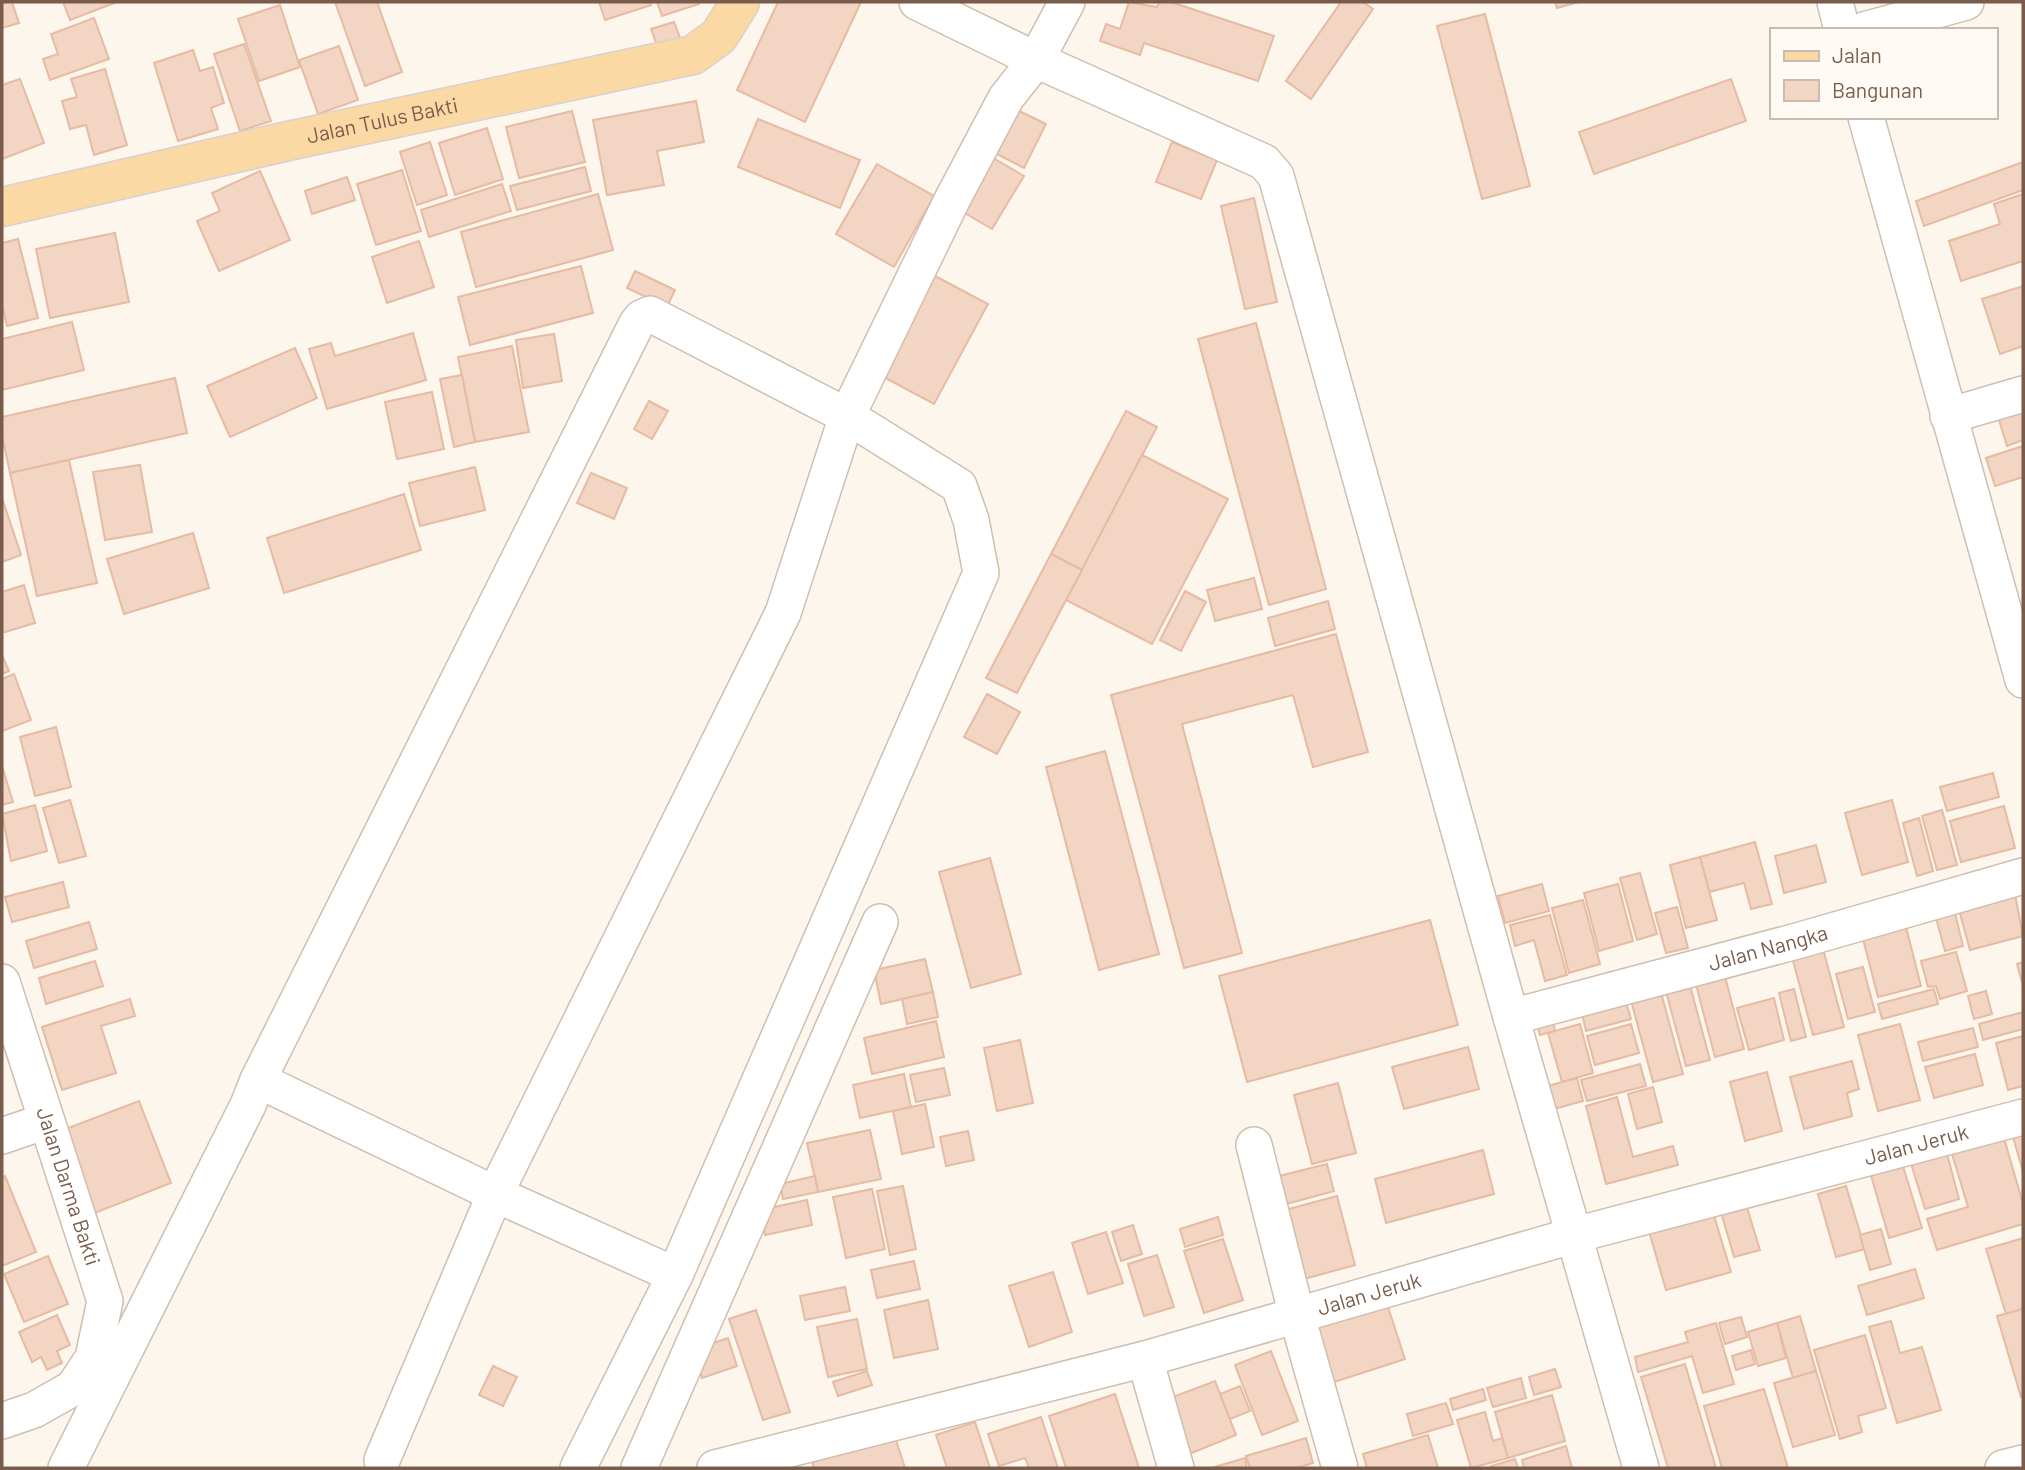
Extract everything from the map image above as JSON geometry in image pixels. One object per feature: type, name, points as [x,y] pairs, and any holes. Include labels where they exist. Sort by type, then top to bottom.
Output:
[{"type":"main road","name":"Jalan Tulus Bakti","points":[[2,206],[288,141],[693,55],[719,36],[739,2]]},
{"type":"street","points":[[917,2],[1036,60],[1259,160],[1276,176],[1511,1017],[1641,1468]]},
{"type":"street","points":[[382,1466],[495,1194],[783,613],[847,416],[958,189],[1006,98],[1036,60],[1067,2]]},
{"type":"street","points":[[1835,2],[1842,28]]},
{"type":"street","points":[[1871,28],[1966,2]]},
{"type":"street","points":[[1867,119],[2023,680]]},
{"type":"street","points":[[66,1468],[641,318],[650,314],[847,416],[959,486],[971,520],[981,573],[674,1275],[578,1468]]},
{"type":"street","points":[[1948,416],[2023,394]]},
{"type":"street","name":"Jalan Nangka","points":[[1511,1017],[1797,941],[2023,876]]},
{"type":"street","points":[[639,1468],[880,922]]},
{"type":"street","name":"Jalan Darma Bakti","points":[[2,982],[105,1301],[93,1358],[73,1388],[34,1410],[2,1421]]},
{"type":"street","points":[[258,1080],[495,1194],[674,1275]]},
{"type":"street","name":"Jalan Jeruk","points":[[715,1468],[1145,1359],[1575,1236],[2023,1117]]},
{"type":"street","points":[[2,1136],[46,1121]]},
{"type":"street","points":[[1254,1145],[1297,1316],[1340,1468]]},
{"type":"street","points":[[1145,1359],[1176,1468]]},
{"type":"street","points":[[2003,1468],[2023,1462]]},
{"type":"building","points":[[2,2],[12,2],[19,23],[2,28]]},
{"type":"building","points":[[63,2],[117,2],[70,20]]},
{"type":"building","points":[[335,2],[377,2],[402,72],[365,86]]},
{"type":"building","points":[[599,2],[650,2],[651,5],[605,20]]},
{"type":"building","points":[[657,2],[698,2],[699,4],[662,16]]},
{"type":"building","points":[[778,2],[861,2],[805,122],[737,90]]},
{"type":"building","points":[[1129,2],[1157,7],[1159,2],[1171,2],[1274,36],[1258,81],[1144,43],[1140,55],[1100,41],[1106,24],[1120,29]]},
{"type":"building","points":[[1341,2],[1363,2],[1373,9],[1311,99],[1286,81]]},
{"type":"building","points":[[1555,2],[1579,2],[1557,8]]},
{"type":"building","points":[[280,5],[300,67],[259,81],[238,19]]},
{"type":"building","points":[[1485,14],[1530,186],[1482,199],[1437,26]]},
{"type":"building","points":[[94,18],[109,59],[50,80],[43,59],[58,54],[51,34]]},
{"type":"building","points":[[674,22],[682,43],[659,51],[651,29]]},
{"type":"building","points":[[244,44],[271,121],[240,131],[214,54]]},
{"type":"building","points":[[339,46],[358,100],[318,114],[299,60]]},
{"type":"building","points":[[193,50],[200,71],[213,67],[224,103],[211,108],[218,129],[178,141],[154,63]]},
{"type":"building","points":[[105,69],[127,145],[94,155],[86,125],[70,129],[62,101],[77,97],[71,79]]},
{"type":"building","points":[[20,79],[44,143],[2,159],[2,85]]},
{"type":"building","points":[[1731,79],[1746,121],[1594,174],[1579,132]]},
{"type":"building","points":[[696,101],[704,142],[657,151],[664,185],[607,195],[593,120]]},
{"type":"building","points":[[1013,108],[1046,124],[1024,168],[991,151]]},
{"type":"building","points":[[572,111],[585,162],[519,178],[506,127]]},
{"type":"building","points":[[758,119],[860,160],[840,208],[738,167]]},
{"type":"building","points":[[487,128],[503,179],[455,195],[439,143]]},
{"type":"building","points":[[430,142],[447,195],[417,205],[400,152]]},
{"type":"building","points":[[1172,142],[1217,160],[1201,199],[1156,182]]},
{"type":"building","points":[[988,155],[1024,176],[992,229],[956,208]]},
{"type":"building","points":[[2023,162],[2023,190],[1924,226],[1916,201]]},
{"type":"building","points":[[877,164],[934,196],[894,267],[836,234]]},
{"type":"building","points":[[585,167],[591,191],[517,210],[510,186]]},
{"type":"building","points":[[402,170],[421,231],[376,245],[357,184]]},
{"type":"building","points":[[260,171],[290,240],[219,271],[197,221],[220,211],[212,193]]},
{"type":"building","points":[[347,177],[355,200],[312,214],[305,191]]},
{"type":"building","points":[[502,184],[511,211],[429,237],[421,210]]},
{"type":"building","points":[[598,194],[613,250],[476,287],[461,232]]},
{"type":"building","points":[[2023,194],[2023,261],[1961,281],[1949,241],[2000,224],[1994,204]]},
{"type":"building","points":[[1254,198],[1277,302],[1245,309],[1221,206]]},
{"type":"building","points":[[115,233],[129,302],[50,318],[36,249]]},
{"type":"building","points":[[18,239],[38,318],[7,326],[2,305],[2,243]]},
{"type":"building","points":[[419,241],[434,287],[387,303],[372,257]]},
{"type":"building","points":[[581,266],[593,313],[470,345],[458,297]]},
{"type":"building","points":[[635,271],[675,290],[667,307],[627,288]]},
{"type":"building","points":[[933,275],[988,304],[934,404],[878,374]]},
{"type":"building","points":[[2023,286],[2023,346],[2000,354],[1982,299]]},
{"type":"building","points":[[72,322],[84,370],[2,390],[2,339]]},
{"type":"building","points":[[1256,323],[1326,589],[1269,605],[1198,339]]},
{"type":"building","points":[[413,333],[426,380],[327,409],[309,349],[331,343],[335,356]]},
{"type":"building","points":[[554,334],[562,381],[523,388],[516,340]]},
{"type":"building","points":[[512,346],[529,432],[475,442],[458,357]]},
{"type":"building","points":[[295,348],[317,398],[230,437],[207,386]]},
{"type":"building","points":[[462,375],[475,442],[454,447],[440,379]]},
{"type":"building","points":[[175,378],[187,433],[10,473],[2,436],[2,417]]},
{"type":"building","points":[[432,392],[444,449],[397,459],[385,402]]},
{"type":"building","points":[[2023,398],[2023,440],[2007,446],[1995,407]]},
{"type":"building","points":[[649,401],[668,411],[652,439],[634,429]]},
{"type":"building","points":[[1126,411],[1157,427],[1082,570],[1051,554]]},
{"type":"building","points":[[2023,446],[2023,477],[1995,486],[1986,458]]},
{"type":"building","points":[[1142,455],[1228,499],[1152,644],[1066,600]]},
{"type":"building","points":[[69,460],[97,583],[37,596],[10,473]]},
{"type":"building","points":[[140,465],[152,532],[105,540],[93,472]]},
{"type":"building","points":[[475,467],[485,510],[420,526],[409,483]]},
{"type":"building","points":[[591,473],[627,488],[614,519],[577,503]]},
{"type":"building","points":[[404,494],[421,550],[284,593],[267,538]]},
{"type":"building","points":[[2,498],[21,555],[2,562]]},
{"type":"building","points":[[193,533],[209,588],[124,614],[107,559]]},
{"type":"building","points":[[1051,554],[1082,570],[1017,693],[986,678]]},
{"type":"building","points":[[1254,578],[1262,609],[1215,621],[1207,590]]},
{"type":"building","points":[[24,585],[35,623],[2,633],[2,592]]},
{"type":"building","points":[[1185,591],[1206,602],[1181,651],[1160,640]]},
{"type":"building","points":[[1328,601],[1335,629],[1275,646],[1268,618]]},
{"type":"building","points":[[1336,634],[1368,752],[1313,767],[1293,695],[1182,724],[1242,953],[1184,968],[1111,695]]},
{"type":"building","points":[[2,655],[9,671],[2,674]]},
{"type":"building","points":[[14,674],[31,720],[2,731],[2,679]]},
{"type":"building","points":[[987,694],[1020,712],[997,754],[964,737]]},
{"type":"building","points":[[56,727],[71,787],[35,796],[20,737]]},
{"type":"building","points":[[1105,751],[1159,954],[1099,970],[1046,767]]},
{"type":"building","points":[[2,766],[13,802],[2,805]]},
{"type":"building","points":[[1993,773],[1999,797],[1947,811],[1940,787]]},
{"type":"building","points":[[70,800],[86,856],[59,863],[43,808]]},
{"type":"building","points":[[1892,800],[1908,862],[1862,875],[1845,813]]},
{"type":"building","points":[[35,805],[47,851],[11,861],[2,814]]},
{"type":"building","points":[[2004,806],[2015,848],[1961,862],[1950,821]]},
{"type":"building","points":[[1942,810],[1957,865],[1937,870],[1922,816]]},
{"type":"building","points":[[1919,818],[1933,871],[1917,876],[1903,823]]},
{"type":"building","points":[[1755,842],[1772,904],[1751,909],[1744,883],[1709,892],[1700,857]]},
{"type":"building","points":[[1816,845],[1826,882],[1784,893],[1775,856]]},
{"type":"building","points":[[1700,857],[1717,920],[1686,928],[1670,865]]},
{"type":"building","points":[[990,858],[1021,974],[971,988],[939,872]]},
{"type":"building","points":[[1640,873],[1657,934],[1637,940],[1620,878]]},
{"type":"building","points":[[63,882],[69,907],[12,922],[5,897]]},
{"type":"building","points":[[1542,884],[1549,911],[1505,923],[1498,896]]},
{"type":"building","points":[[1618,884],[1633,941],[1599,951],[1584,893]]},
{"type":"building","points":[[2015,894],[2023,936],[1970,950],[1959,910]]},
{"type":"building","points":[[1583,900],[1600,964],[1569,973],[1552,908]]},
{"type":"building","points":[[1677,907],[1688,948],[1666,953],[1655,913]]},
{"type":"building","points":[[1955,913],[1963,946],[1945,951],[1936,918]]},
{"type":"building","points":[[1550,915],[1567,975],[1545,981],[1534,940],[1515,946],[1510,925]]},
{"type":"building","points":[[1430,920],[1458,1025],[1247,1082],[1219,976]]},
{"type":"building","points":[[89,922],[97,949],[34,968],[26,941]]},
{"type":"building","points":[[1906,927],[1921,986],[1878,997],[1863,939]]},
{"type":"building","points":[[1823,949],[1844,1027],[1813,1035],[1792,957]]},
{"type":"building","points":[[1956,952],[1967,991],[1940,999],[1936,986],[1928,987],[1921,961]]},
{"type":"building","points":[[925,959],[933,992],[881,1004],[874,970]]},
{"type":"building","points":[[95,961],[103,986],[46,1004],[39,978]]},
{"type":"building","points":[[2023,962],[2023,986],[2017,964]]},
{"type":"building","points":[[1863,967],[1875,1012],[1848,1019],[1836,974]]},
{"type":"building","points":[[1723,969],[1744,1049],[1715,1057],[1694,977]]},
{"type":"building","points":[[1688,978],[1710,1060],[1686,1066],[1664,984]]},
{"type":"building","points":[[1659,985],[1683,1074],[1653,1082],[1629,993]]},
{"type":"building","points":[[1794,989],[1806,1037],[1791,1041],[1779,993]]},
{"type":"building","points":[[1934,989],[1938,1004],[1882,1019],[1878,1004]]},
{"type":"building","points":[[1986,991],[1992,1014],[1974,1019],[1968,996]]},
{"type":"building","points":[[933,992],[938,1017],[907,1024],[902,999]]},
{"type":"building","points":[[1774,998],[1784,1040],[1749,1050],[1737,1008]]},
{"type":"building","points":[[130,999],[135,1016],[101,1026],[116,1073],[62,1090],[42,1027]]},
{"type":"building","points":[[1626,1002],[1631,1019],[1586,1031],[1582,1014]]},
{"type":"building","points":[[2023,1012],[2023,1029],[1983,1040],[1979,1024]]},
{"type":"building","points":[[1551,1013],[1555,1031],[1540,1035],[1535,1017]]},
{"type":"building","points":[[936,1021],[944,1057],[872,1074],[864,1038]]},
{"type":"building","points":[[1580,1024],[1593,1073],[1562,1082],[1548,1033]]},
{"type":"building","points":[[1631,1024],[1639,1053],[1595,1065],[1587,1036]]},
{"type":"building","points":[[1900,1024],[1920,1100],[1878,1111],[1858,1035]]},
{"type":"building","points":[[1973,1028],[1978,1047],[1923,1061],[1918,1042]]},
{"type":"building","points":[[2023,1036],[2023,1086],[2008,1090],[1996,1043]]},
{"type":"building","points":[[1020,1040],[1033,1103],[997,1111],[984,1048]]},
{"type":"building","points":[[1468,1047],[1479,1089],[1404,1109],[1392,1067]]},
{"type":"building","points":[[1975,1054],[1983,1085],[1934,1098],[1925,1067]]},
{"type":"building","points":[[1852,1061],[1859,1089],[1847,1093],[1852,1116],[1804,1129],[1790,1077]]},
{"type":"building","points":[[1640,1064],[1646,1086],[1587,1101],[1581,1080]]},
{"type":"building","points":[[944,1068],[950,1095],[916,1102],[910,1075]]},
{"type":"building","points":[[1767,1072],[1782,1131],[1745,1141],[1730,1082]]},
{"type":"building","points":[[904,1074],[911,1107],[860,1118],[853,1085]]},
{"type":"building","points":[[1577,1078],[1583,1101],[1550,1110],[1544,1087]]},
{"type":"building","points":[[1338,1083],[1356,1153],[1312,1164],[1294,1095]]},
{"type":"building","points":[[1653,1087],[1662,1122],[1637,1129],[1628,1094]]},
{"type":"building","points":[[1617,1097],[1633,1157],[1673,1146],[1678,1165],[1606,1184],[1586,1106]]},
{"type":"building","points":[[139,1101],[171,1183],[87,1216],[55,1133]]},
{"type":"building","points":[[925,1104],[934,1147],[902,1154],[893,1111]]},
{"type":"building","points":[[2023,1127],[2023,1172],[2011,1130]]},
{"type":"building","points":[[870,1130],[881,1179],[818,1192],[807,1143]]},
{"type":"building","points":[[968,1131],[974,1160],[946,1166],[940,1137]]},
{"type":"building","points":[[2004,1138],[2023,1204],[2023,1224],[1937,1250],[1927,1219],[1968,1207],[1952,1154]]},
{"type":"building","points":[[1945,1146],[1959,1199],[1925,1209],[1909,1157]]},
{"type":"building","points":[[1483,1150],[1494,1194],[1386,1223],[1375,1179]]},
{"type":"building","points":[[1902,1163],[1922,1228],[1889,1238],[1870,1172]]},
{"type":"building","points":[[1327,1164],[1334,1191],[1279,1206],[1271,1178]]},
{"type":"building","points":[[5,1176],[36,1252],[2,1266],[2,1177]]},
{"type":"building","points":[[815,1176],[818,1192],[783,1199],[780,1184]]},
{"type":"building","points":[[903,1186],[916,1249],[890,1255],[877,1191]]},
{"type":"building","points":[[1846,1186],[1865,1249],[1836,1257],[1818,1194]]},
{"type":"building","points":[[872,1189],[885,1249],[846,1258],[833,1197]]},
{"type":"building","points":[[1337,1196],[1355,1265],[1304,1279],[1285,1210]]},
{"type":"building","points":[[1744,1198],[1760,1250],[1734,1257],[1719,1205]]},
{"type":"building","points":[[807,1200],[812,1225],[765,1235],[760,1210]]},
{"type":"building","points":[[1712,1209],[1731,1272],[1666,1290],[1648,1228]]},
{"type":"building","points":[[1218,1217],[1223,1235],[1185,1247],[1180,1229]]},
{"type":"building","points":[[1133,1225],[1142,1254],[1121,1261],[1112,1232]]},
{"type":"building","points":[[1881,1229],[1891,1264],[1870,1270],[1860,1235]]},
{"type":"building","points":[[1106,1232],[1123,1283],[1088,1294],[1072,1243]]},
{"type":"building","points":[[2023,1238],[2023,1309],[2006,1314],[1986,1249]]},
{"type":"building","points":[[1223,1239],[1243,1300],[1204,1313],[1184,1251]]},
{"type":"building","points":[[1157,1255],[1174,1307],[1144,1316],[1128,1264]]},
{"type":"building","points":[[48,1256],[68,1304],[24,1322],[4,1274]]},
{"type":"building","points":[[914,1261],[920,1289],[877,1298],[871,1270]]},
{"type":"building","points":[[1915,1269],[1924,1298],[1867,1315],[1858,1286]]},
{"type":"building","points":[[1053,1272],[1072,1332],[1029,1347],[1009,1286]]},
{"type":"building","points":[[845,1287],[850,1311],[805,1320],[800,1296]]},
{"type":"building","points":[[928,1300],[938,1349],[894,1358],[884,1310]]},
{"type":"building","points":[[1387,1304],[1405,1359],[1328,1384],[1310,1330]]},
{"type":"building","points":[[2023,1309],[2023,1396],[2021,1397],[1997,1316]]},
{"type":"building","points":[[756,1310],[790,1412],[763,1420],[729,1319]]},
{"type":"building","points":[[57,1315],[70,1345],[57,1351],[62,1363],[47,1370],[41,1357],[32,1362],[19,1332]]},
{"type":"building","points":[[1800,1316],[1816,1371],[1793,1378],[1777,1323]]},
{"type":"building","points":[[1741,1317],[1747,1337],[1725,1344],[1719,1323]]},
{"type":"building","points":[[857,1319],[867,1369],[828,1377],[817,1327]]},
{"type":"building","points":[[1891,1321],[1900,1353],[1922,1347],[1941,1410],[1897,1423],[1869,1327]]},
{"type":"building","points":[[1716,1323],[1734,1384],[1703,1393],[1692,1356],[1638,1372],[1635,1357],[1688,1342],[1685,1332]]},
{"type":"building","points":[[1777,1323],[1786,1358],[1758,1366],[1748,1332]]},
{"type":"building","points":[[1865,1335],[1886,1408],[1858,1416],[1862,1432],[1840,1439],[1814,1350]]},
{"type":"building","points":[[728,1338],[737,1366],[702,1378],[693,1350]]},
{"type":"building","points":[[1751,1350],[1755,1364],[1736,1370],[1732,1356]]},
{"type":"building","points":[[1271,1351],[1298,1421],[1262,1435],[1235,1365]]},
{"type":"building","points":[[1685,1364],[1716,1468],[1668,1468],[1641,1377]]},
{"type":"building","points":[[493,1366],[517,1377],[503,1406],[479,1395]]},
{"type":"building","points":[[1555,1369],[1561,1387],[1534,1395],[1529,1377]]},
{"type":"building","points":[[867,1371],[872,1385],[838,1396],[833,1382]]},
{"type":"building","points":[[1816,1371],[1835,1435],[1793,1447],[1774,1383]]},
{"type":"building","points":[[1521,1378],[1526,1398],[1493,1407],[1487,1388]]},
{"type":"building","points":[[1215,1381],[1236,1435],[1187,1455],[1165,1400]]},
{"type":"building","points":[[1240,1386],[1250,1411],[1230,1419],[1220,1394]]},
{"type":"building","points":[[1483,1389],[1486,1400],[1453,1410],[1450,1399]]},
{"type":"building","points":[[1764,1389],[1788,1468],[1722,1468],[1704,1406]]},
{"type":"building","points":[[1115,1394],[1139,1468],[1066,1468],[1049,1416]]},
{"type":"building","points":[[1552,1395],[1565,1441],[1508,1458],[1495,1412]]},
{"type":"building","points":[[1446,1403],[1453,1424],[1413,1436],[1407,1414]]},
{"type":"building","points":[[1485,1412],[1493,1441],[1502,1438],[1508,1458],[1471,1468],[1457,1420]]},
{"type":"building","points":[[1041,1417],[1058,1468],[1029,1468],[1025,1458],[999,1466],[988,1434]]},
{"type":"building","points":[[975,1422],[990,1468],[947,1468],[936,1435]]},
{"type":"building","points":[[894,1434],[905,1468],[814,1468],[812,1461]]},
{"type":"building","points":[[1428,1435],[1438,1468],[1367,1468],[1363,1454]]},
{"type":"building","points":[[1306,1438],[1313,1463],[1296,1468],[1250,1468],[1246,1456]]},
{"type":"building","points":[[1566,1446],[1572,1468],[1524,1468],[1522,1460]]},
{"type":"building","points":[[1245,1458],[1247,1468],[1211,1468]]},
{"type":"building","points":[[1515,1459],[1518,1468],[1491,1466]]}]
